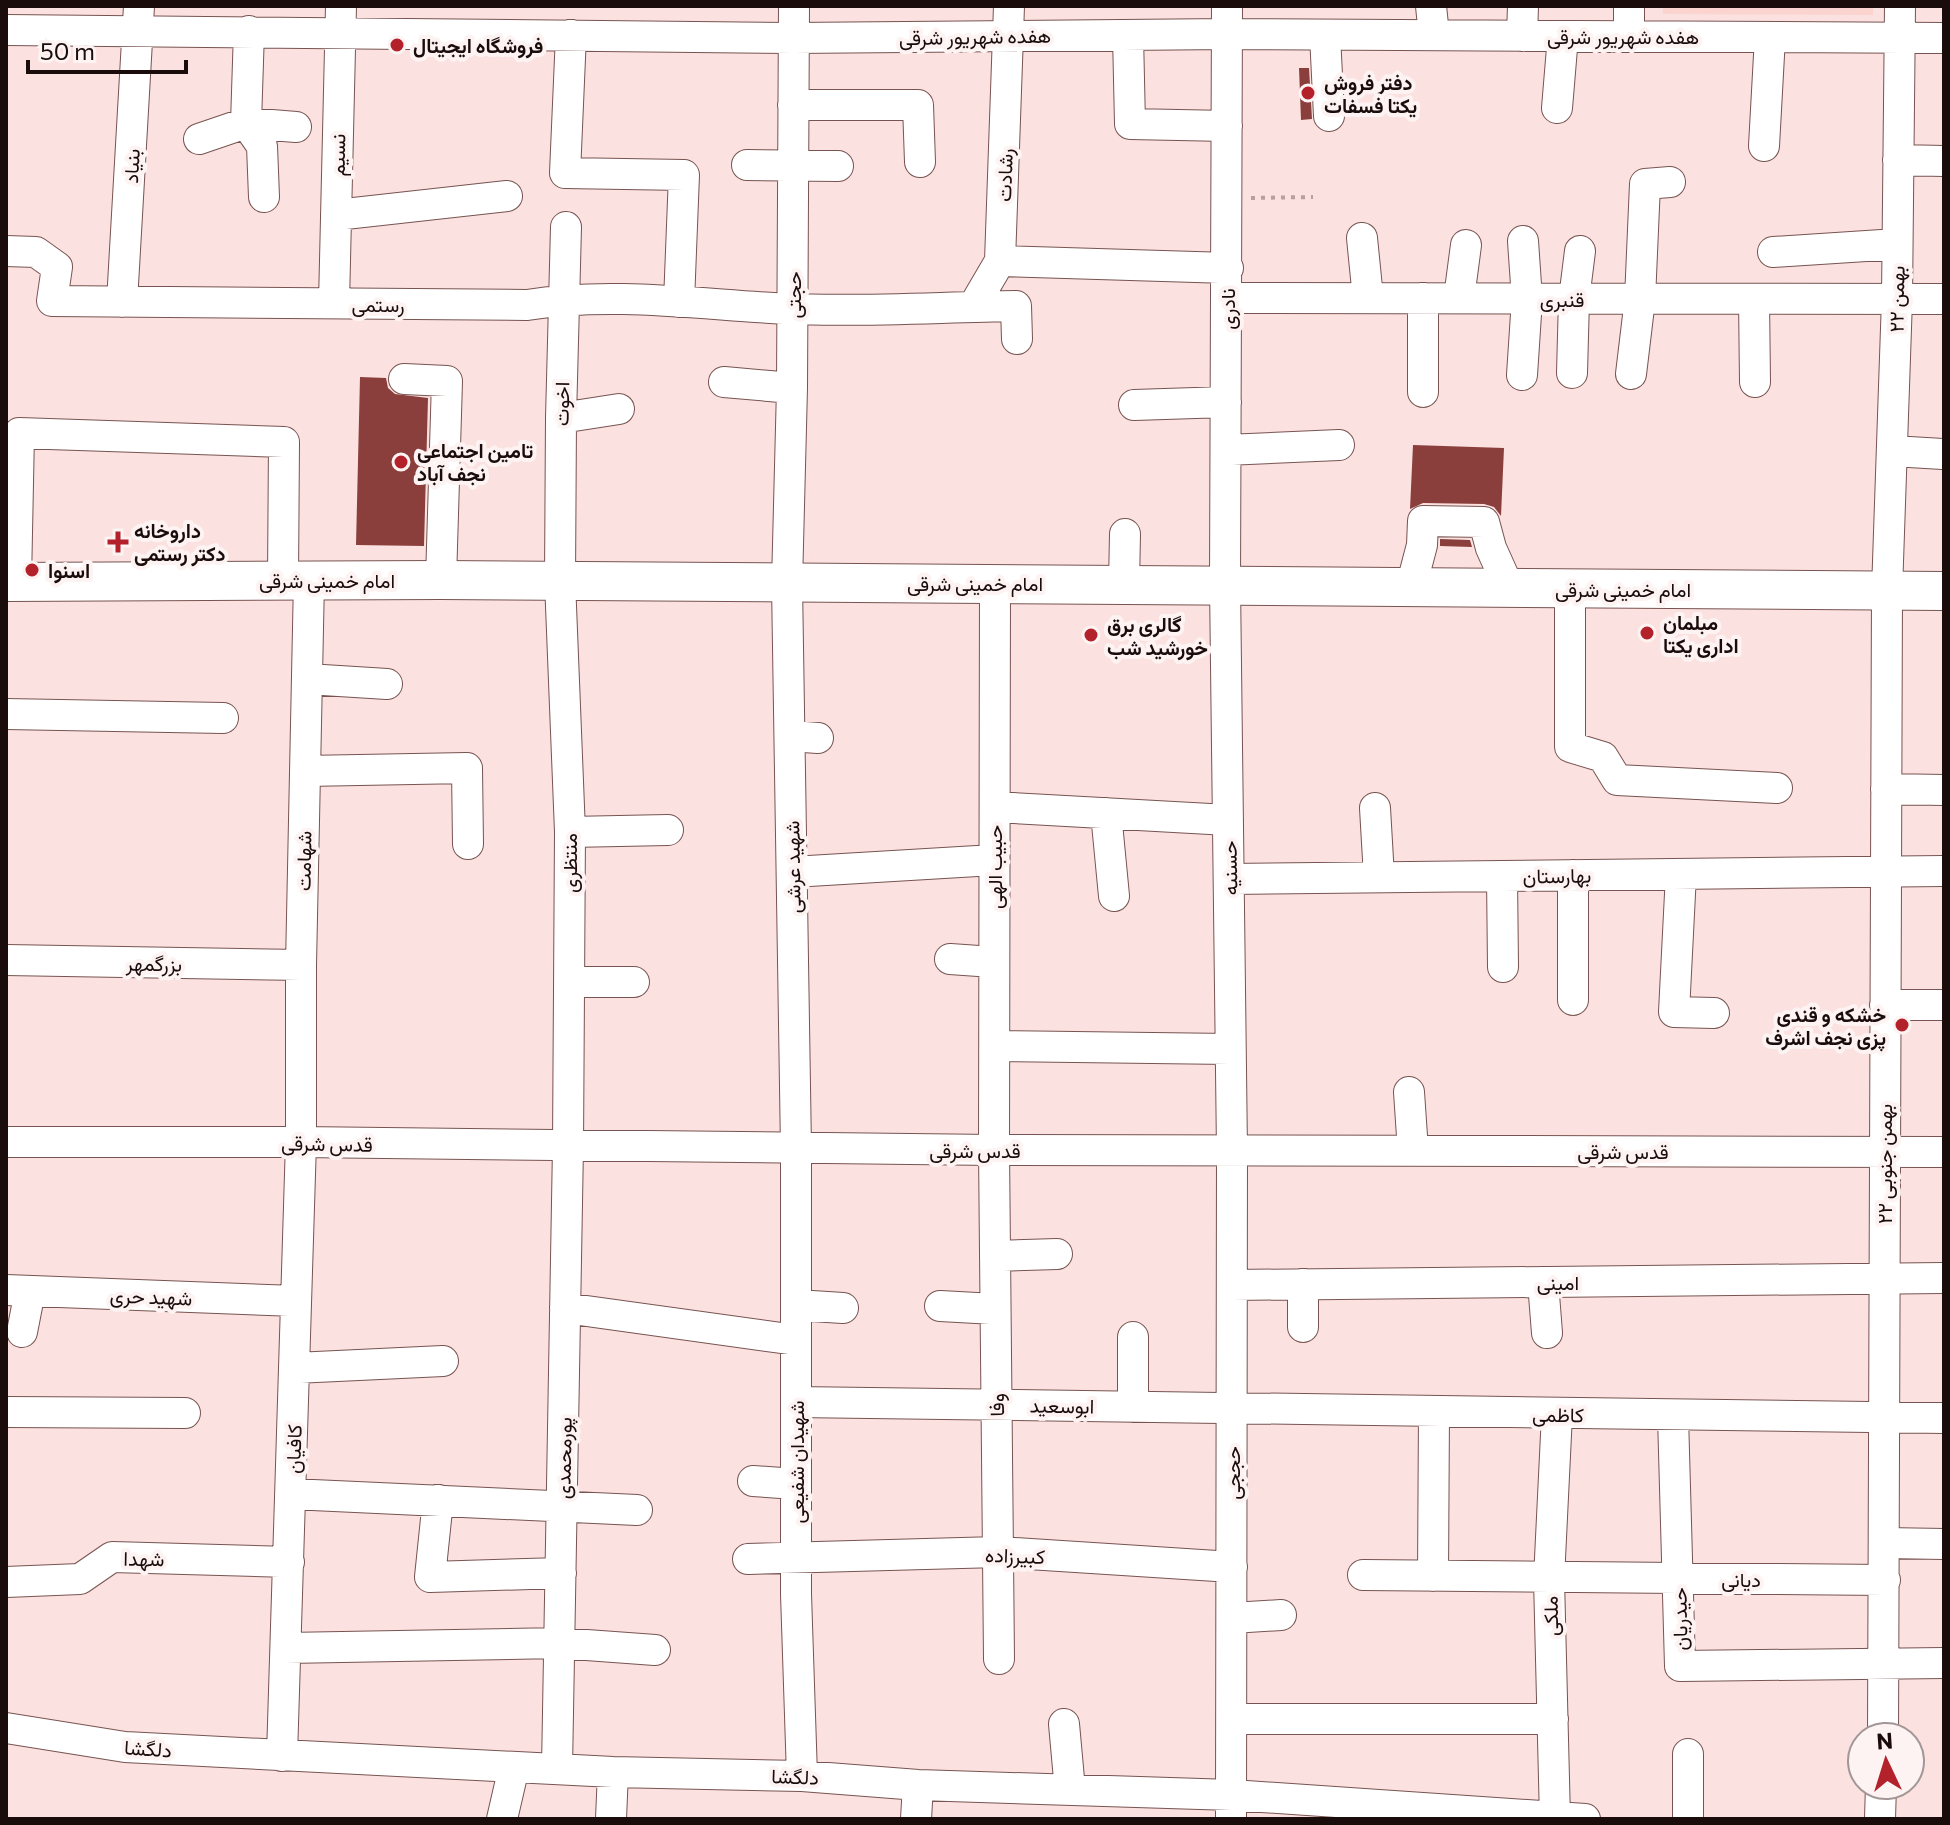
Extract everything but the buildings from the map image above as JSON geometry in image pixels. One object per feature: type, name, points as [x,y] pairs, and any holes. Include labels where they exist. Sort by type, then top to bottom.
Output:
[{"type":"main road","name":"امام خمینی شرقی","points":[[11,582],[441,580],[1944,591]]},
{"type":"street","name":"حجتی","points":[[787,584],[793,309],[794,6]]},
{"type":"street","name":"رشادت","points":[[973,307],[1000,261],[1009,6]]},
{"type":"street","points":[[1629,6],[1629,36]]},
{"type":"street","name":"۲۲ بهمن","points":[[1887,591],[1897,299],[1900,6]]},
{"type":"street","name":"هفده شهریور شرقی","points":[[6,30],[139,18],[249,31],[341,19],[571,35],[793,38],[1128,35],[1227,20],[1325,35],[1432,20],[1522,21],[1563,36],[1944,38]]},
{"type":"street","name":"بنیاد","points":[[122,302],[139,18]]},
{"type":"street","name":"نسیم","points":[[334,303],[341,19]]},
{"type":"street","name":"نادری","points":[[1225,584],[1227,20]]},
{"type":"street","points":[[249,31],[246,123],[262,146],[264,197]]},
{"type":"street","points":[[571,35],[565,173],[684,175],[679,302]]},
{"type":"street","points":[[1128,35],[1130,124],[1227,126]]},
{"type":"street","points":[[1325,35],[1329,116]]},
{"type":"street","points":[[1557,108],[1563,36]]},
{"type":"street","points":[[1764,146],[1770,37]]},
{"type":"street","points":[[793,105],[918,105],[920,162]]},
{"type":"street","points":[[199,139],[246,123],[296,127]]},
{"type":"street","points":[[1898,160],[1944,161]]},
{"type":"street","points":[[747,165],[838,166]]},
{"type":"street","points":[[1631,374],[1640,299],[1645,184],[1670,182]]},
{"type":"street","points":[[336,215],[507,196]]},
{"type":"street","name":"اخوت","points":[[560,581],[566,227]]},
{"type":"street","points":[[1362,238],[1368,298]]},
{"type":"street","points":[[1522,375],[1527,299],[1523,241]]},
{"type":"street","points":[[1773,252],[1897,244]]},
{"type":"street","points":[[1459,298],[1466,245]]},
{"type":"street","name":"رستمی","points":[[6,251],[36,252],[57,267],[52,301],[527,305],[563,299],[793,309],[1016,306],[1017,339]]},
{"type":"street","points":[[1572,373],[1574,299],[1580,251]]},
{"type":"street","name":"قنبری","points":[[1000,261],[1368,298],[1944,299]]},
{"type":"street","points":[[1423,298],[1423,392]]},
{"type":"street","points":[[1754,299],[1755,382]]},
{"type":"street","points":[[404,379],[447,381],[441,580]]},
{"type":"street","points":[[724,382],[792,388]]},
{"type":"street","points":[[1134,405],[1226,402]]},
{"type":"street","points":[[561,418],[619,409]]},
{"type":"street","name":"شهامت","points":[[11,582],[19,433],[284,442],[307,679],[301,1142]]},
{"type":"street","points":[[1226,450],[1339,445]]},
{"type":"street","points":[[1892,451],[1943,454]]},
{"type":"street","points":[[1411,587],[1422,545],[1423,521],[1484,522],[1491,548],[1509,588]]},
{"type":"street","points":[[1124,584],[1125,534]]},
{"type":"street","name":"منتظری","points":[[560,581],[570,832],[568,1146]]},
{"type":"street","name":"حبیب الهی","points":[[994,1150],[995,583]]},
{"type":"street","name":"شهید عرشی","points":[[787,584],[804,737],[792,872],[796,1149]]},
{"type":"street","name":"حسنیه","points":[[1225,584],[1232,1151]]},
{"type":"street","points":[[1570,589],[1570,747],[1603,757],[1617,780],[1777,788]]},
{"type":"street","name":"۲۲ بهمن جنوبی","points":[[1883,1721],[1887,591]]},
{"type":"street","points":[[307,679],[387,684]]},
{"type":"street","points":[[6,714],[223,718]]},
{"type":"street","points":[[305,771],[467,768],[468,844]]},
{"type":"street","points":[[1886,789],[1944,790]]},
{"type":"street","points":[[995,807],[1228,820]]},
{"type":"street","points":[[1375,808],[1379,877]]},
{"type":"street","points":[[1106,813],[1114,896]]},
{"type":"street","points":[[570,832],[668,830]]},
{"type":"street","points":[[792,872],[994,860]]},
{"type":"street","name":"بهارستان","points":[[1229,879],[1944,871]]},
{"type":"street","points":[[1681,874],[1674,1012],[1714,1013]]},
{"type":"street","points":[[1573,875],[1573,1000]]},
{"type":"street","points":[[1502,876],[1503,967]]},
{"type":"street","points":[[950,959],[993,962]]},
{"type":"street","name":"بزرگمهر","points":[[6,960],[301,965]]},
{"type":"street","points":[[569,982],[634,982]]},
{"type":"street","points":[[1885,1005],[1944,1005]]},
{"type":"street","points":[[995,1046],[1230,1049]]},
{"type":"street","points":[[1409,1092],[1413,1151]]},
{"type":"street","name":"قدس شرقی","points":[[6,1142],[301,1142],[796,1149],[1944,1152]]},
{"type":"street","name":"کافیان","points":[[282,1756],[301,1142]]},
{"type":"street","name":"پورمحمدی","points":[[557,1769],[568,1146]]},
{"type":"street","name":"شهیدان شفیعی","points":[[796,1149],[796,1557],[802,1776]]},
{"type":"street","name":"وفا","points":[[994,1150],[999,1659]]},
{"type":"street","name":"حججی","points":[[1232,1151],[1232,1807]]},
{"type":"street","points":[[995,1256],[1057,1254]]},
{"type":"street","name":"امینی","points":[[1232,1285],[1944,1278]]},
{"type":"street","points":[[1543,1282],[1547,1333]]},
{"type":"street","points":[[1303,1284],[1303,1327]]},
{"type":"street","points":[[18,1290],[22,1332]]},
{"type":"street","name":"شهید حری","points":[[18,1290],[296,1301]]},
{"type":"street","points":[[796,1305],[843,1308]]},
{"type":"street","points":[[940,1306],[995,1309]]},
{"type":"street","points":[[565,1308],[796,1340]]},
{"type":"street","points":[[1133,1337],[1133,1407]]},
{"type":"street","points":[[295,1368],[443,1361]]},
{"type":"street","name":"ابوسعید","points":[[796,1402],[1232,1409]]},
{"type":"street","name":"کاظمی","points":[[1232,1409],[1944,1418]]},
{"type":"street","points":[[6,1412],[185,1413]]},
{"type":"street","points":[[1433,1576],[1434,1412]]},
{"type":"street","name":"ملکی","points":[[1555,1818],[1549,1579],[1557,1414]]},
{"type":"street","name":"حیدریان","points":[[1673,1416],[1680,1666],[1885,1664]]},
{"type":"street","points":[[753,1481],[796,1484]]},
{"type":"street","points":[[291,1494],[637,1510]]},
{"type":"street","points":[[438,1500],[430,1577],[561,1573]]},
{"type":"street","points":[[1885,1543],[1944,1544]]},
{"type":"street","name":"کبیرزاده","points":[[748,1559],[998,1552],[1232,1567]]},
{"type":"street","name":"شهدا","points":[[6,1582],[80,1579],[112,1557],[289,1562]]},
{"type":"street","name":"دیانی","points":[[1363,1575],[1885,1580]]},
{"type":"street","points":[[1232,1618],[1281,1615]]},
{"type":"street","points":[[286,1648],[559,1643],[655,1650]]},
{"type":"street","points":[[1885,1664],[1944,1663]]},
{"type":"street","points":[[1233,1719],[1553,1719]]},
{"type":"street","points":[[1064,1724],[1070,1790]]},
{"type":"street","name":"دلگشا","points":[[6,1728],[125,1747],[613,1772],[802,1776],[918,1785],[1070,1790],[1232,1807],[1585,1819]]},
{"type":"street","points":[[1688,1754],[1688,1819]]},
{"type":"street","points":[[502,1819],[514,1767]]},
{"type":"street","points":[[611,1819],[613,1772]]},
{"type":"street","points":[[916,1819],[918,1785]]},
{"type":"path","points":[[1227,198],[1313,197]]},
{"type":"shaded area","points":[[1663,6],[1873,6],[1873,15],[1663,14]]},
{"type":"place","name":"فروشگاه ایجیتال","points":[[397,45]]},
{"type":"place","name":"دفتر فروش یکتا فسفات","points":[[1308,93]]},
{"type":"place","name":"تامین اجتماعی نجف آباد","points":[[401,462]]},
{"type":"place","name":"داروخانه دکتر رستمی","points":[[118,542]]},
{"type":"place","name":"اسنوا","points":[[32,570]]},
{"type":"place","name":"مبلمان اداری یکتا","points":[[1647,633]]},
{"type":"place","name":"گالری برق خورشید شب","points":[[1091,635]]},
{"type":"place","name":"خشکه و قندی پزی نجف اشرف","points":[[1902,1025]]}]
